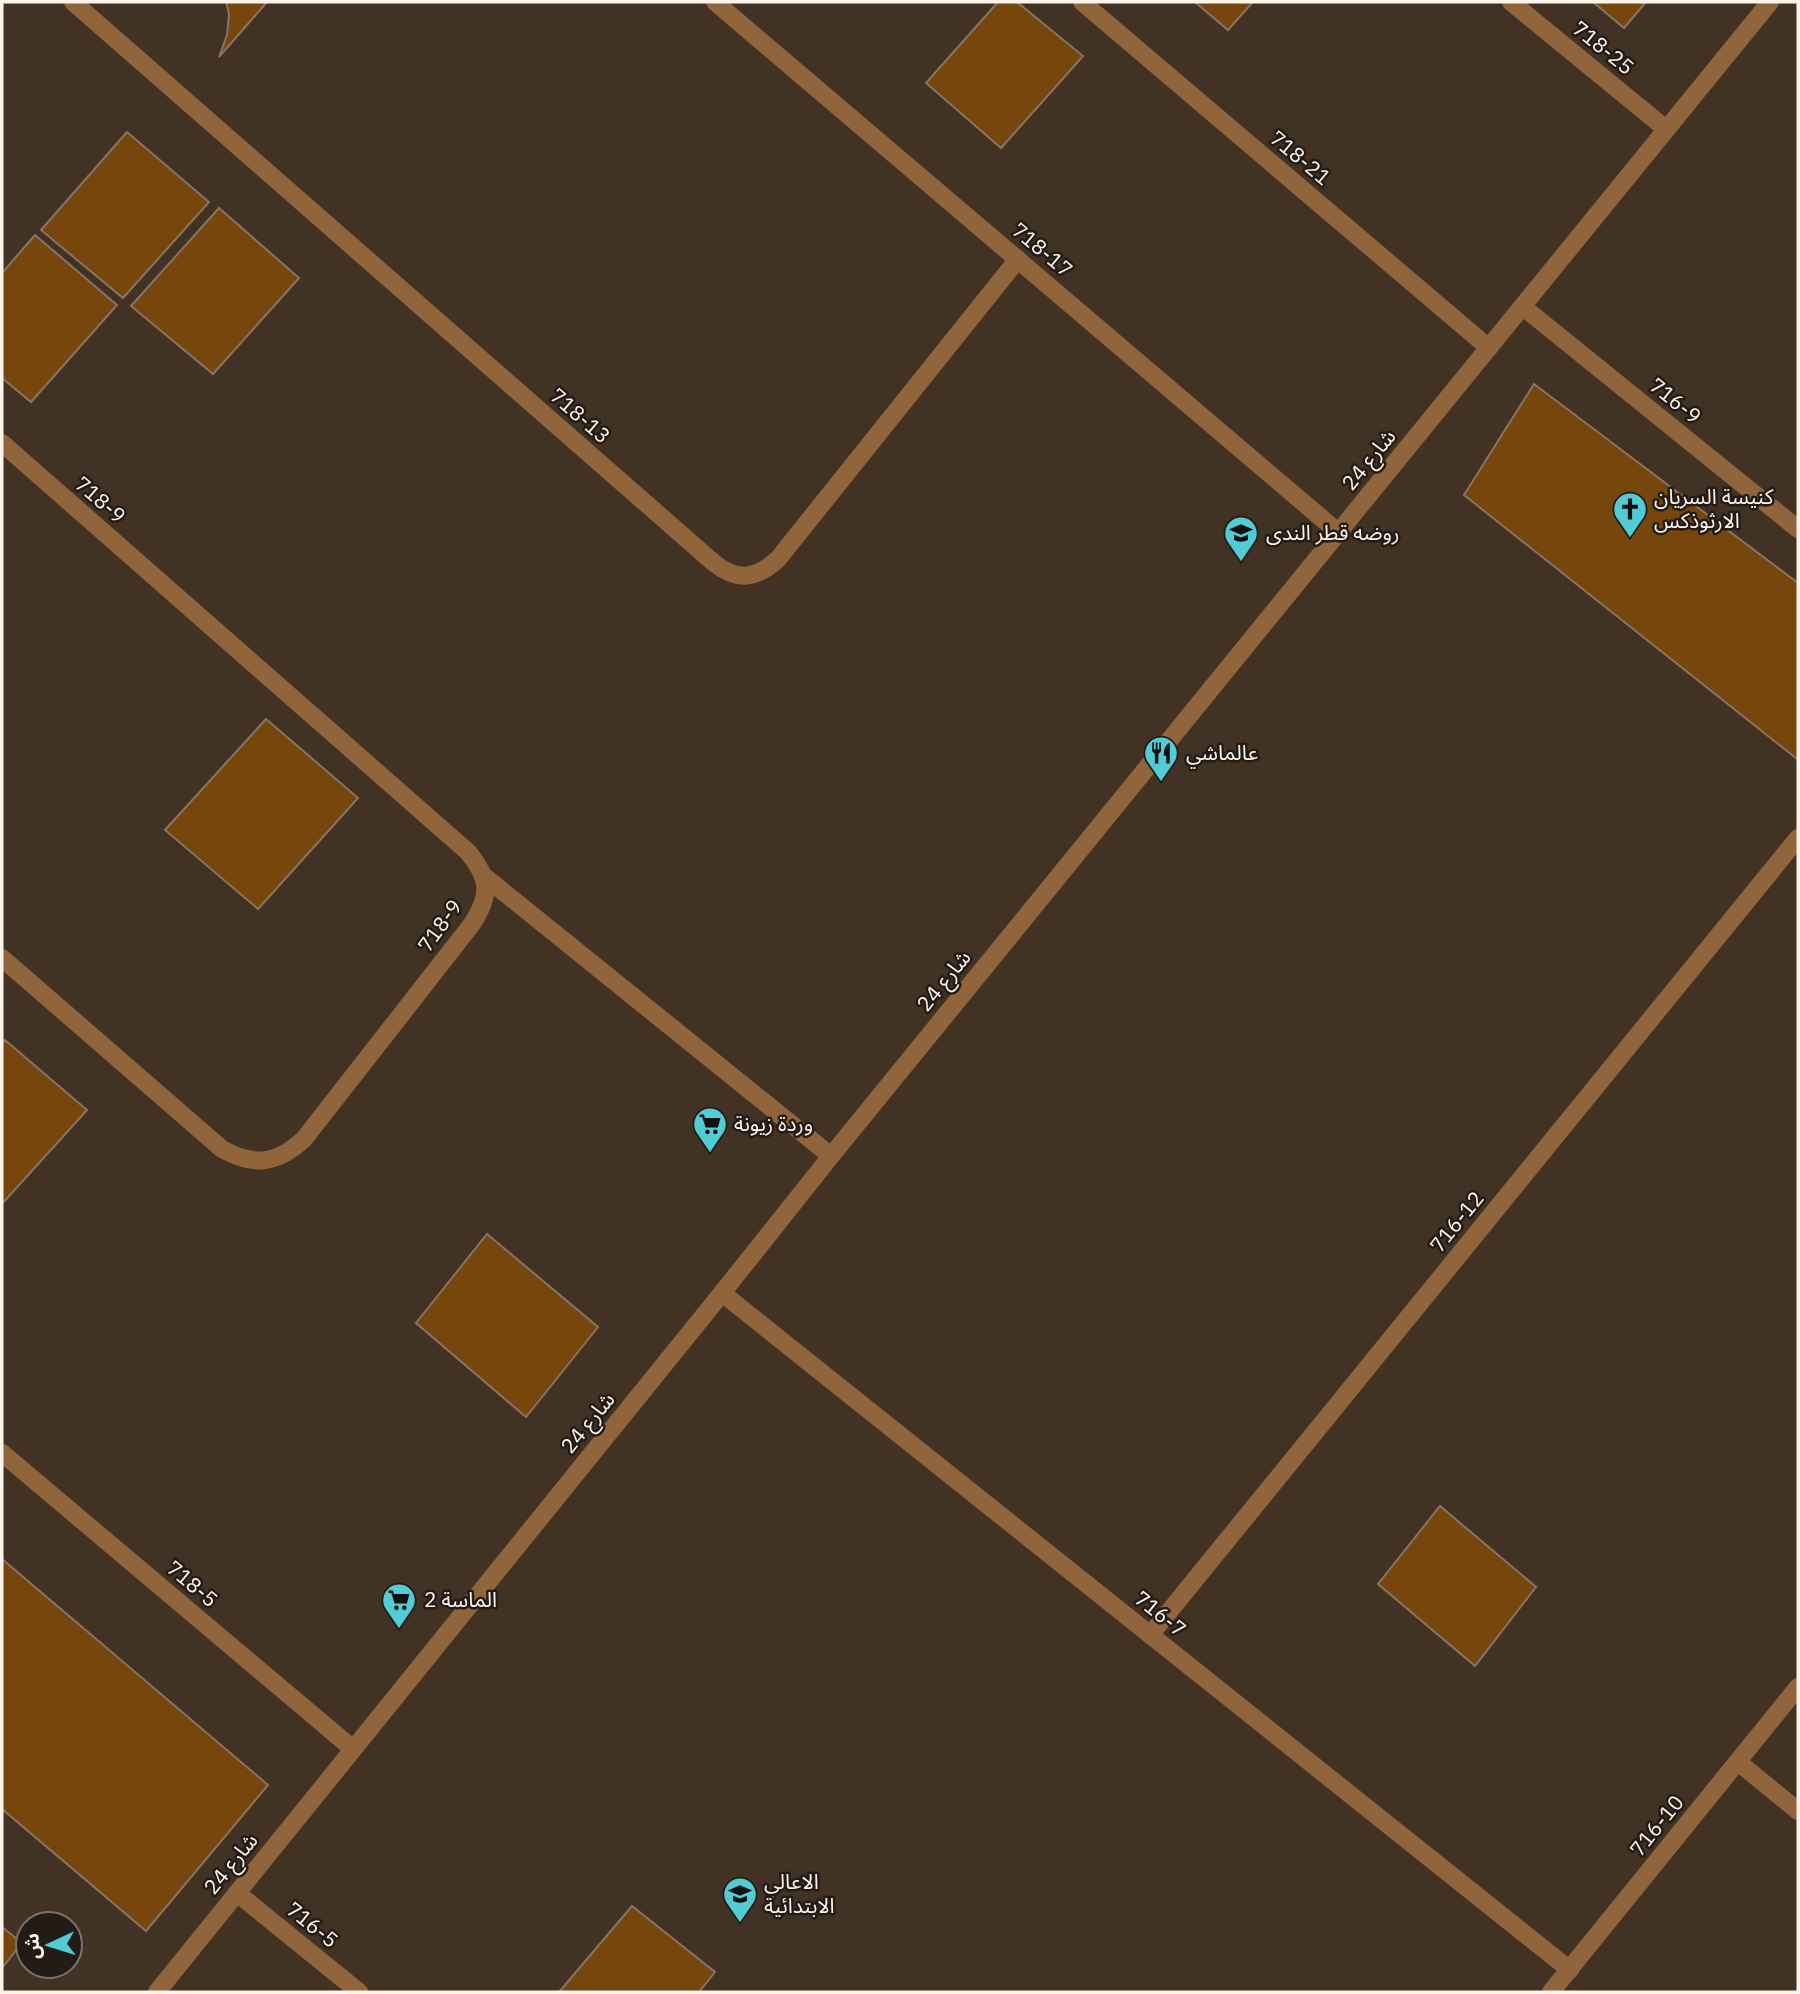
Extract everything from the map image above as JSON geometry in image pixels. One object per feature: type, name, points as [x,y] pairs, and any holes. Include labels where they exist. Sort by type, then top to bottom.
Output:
[{"type":"street","name":"718-13","points":[[73,2],[714,563],[726,572],[739,576],[754,575],[767,569],[778,559],[1018,259]]},
{"type":"street","name":"718-17","points":[[715,2],[1339,533]]},
{"type":"street","name":"718-21","points":[[1082,2],[1489,348]]},
{"type":"street","name":"718-25","points":[[1511,2],[1666,129]]},
{"type":"street","name":"شارع 24","points":[[157,1992],[831,1156],[1770,2]]},
{"type":"street","name":"716-9","points":[[1522,307],[1798,529]]},
{"type":"street","name":"718-9","points":[[2,443],[468,852],[485,877],[485,895],[481,911],[472,924],[304,1139],[291,1152],[274,1159],[256,1162],[238,1158],[222,1149],[2,958]]},
{"type":"street","name":"716-12","points":[[1150,1634],[1798,838]]},
{"type":"street","points":[[485,877],[831,1156]]},
{"type":"street","name":"716-7","points":[[723,1293],[1570,1970]]},
{"type":"street","name":"718-5","points":[[2,1453],[353,1749]]},
{"type":"street","name":"716-10","points":[[1552,1992],[1798,1688]]},
{"type":"street","points":[[1738,1762],[1798,1811]]},
{"type":"street","name":"716-5","points":[[237,1893],[359,1992]]},
{"type":"building","points":[[226,2],[267,2],[219,57],[227,35],[229,14]]},
{"type":"building","points":[[998,2],[1017,2],[1083,56],[1001,148],[926,83]]},
{"type":"building","points":[[1195,2],[1253,2],[1228,30]]},
{"type":"building","points":[[1593,2],[1646,2],[1624,28]]},
{"type":"building","points":[[127,132],[209,202],[123,298],[41,230]]},
{"type":"building","points":[[219,208],[299,278],[213,374],[131,306]]},
{"type":"building","points":[[35,235],[117,305],[31,402],[2,378],[2,273]]},
{"type":"building","name":"كنيسة السريان الارثوذكس","points":[[1534,384],[1798,583],[1797,759],[1464,495]]},
{"type":"building","points":[[266,719],[358,798],[258,909],[165,830]]},
{"type":"building","points":[[5,1040],[87,1110],[2,1204],[2,1044]]},
{"type":"building","points":[[487,1234],[598,1327],[526,1417],[416,1323]]},
{"type":"building","points":[[1440,1506],[1536,1587],[1475,1666],[1378,1584]]},
{"type":"building","points":[[2,1559],[268,1785],[146,1931],[2,1809]]},
{"type":"building","points":[[632,1906],[715,1972],[699,1992],[559,1992]]},
{"type":"building","points":[[2,1927],[14,1937],[14,1953],[2,1968]]},
{"type":"place","name":"كنيسة السريان الارثوذكس","points":[[1630,539]]},
{"type":"place","name":"روضه قطر الندى","points":[[1241,563]]},
{"type":"place","name":"عالماشي","points":[[1161,783]]},
{"type":"place","name":"وردة زيونة","points":[[710,1154]]},
{"type":"place","name":"الماسة 2","points":[[399,1630]]},
{"type":"place","name":"الاعالي الابتدائية","points":[[740,1924]]}]
